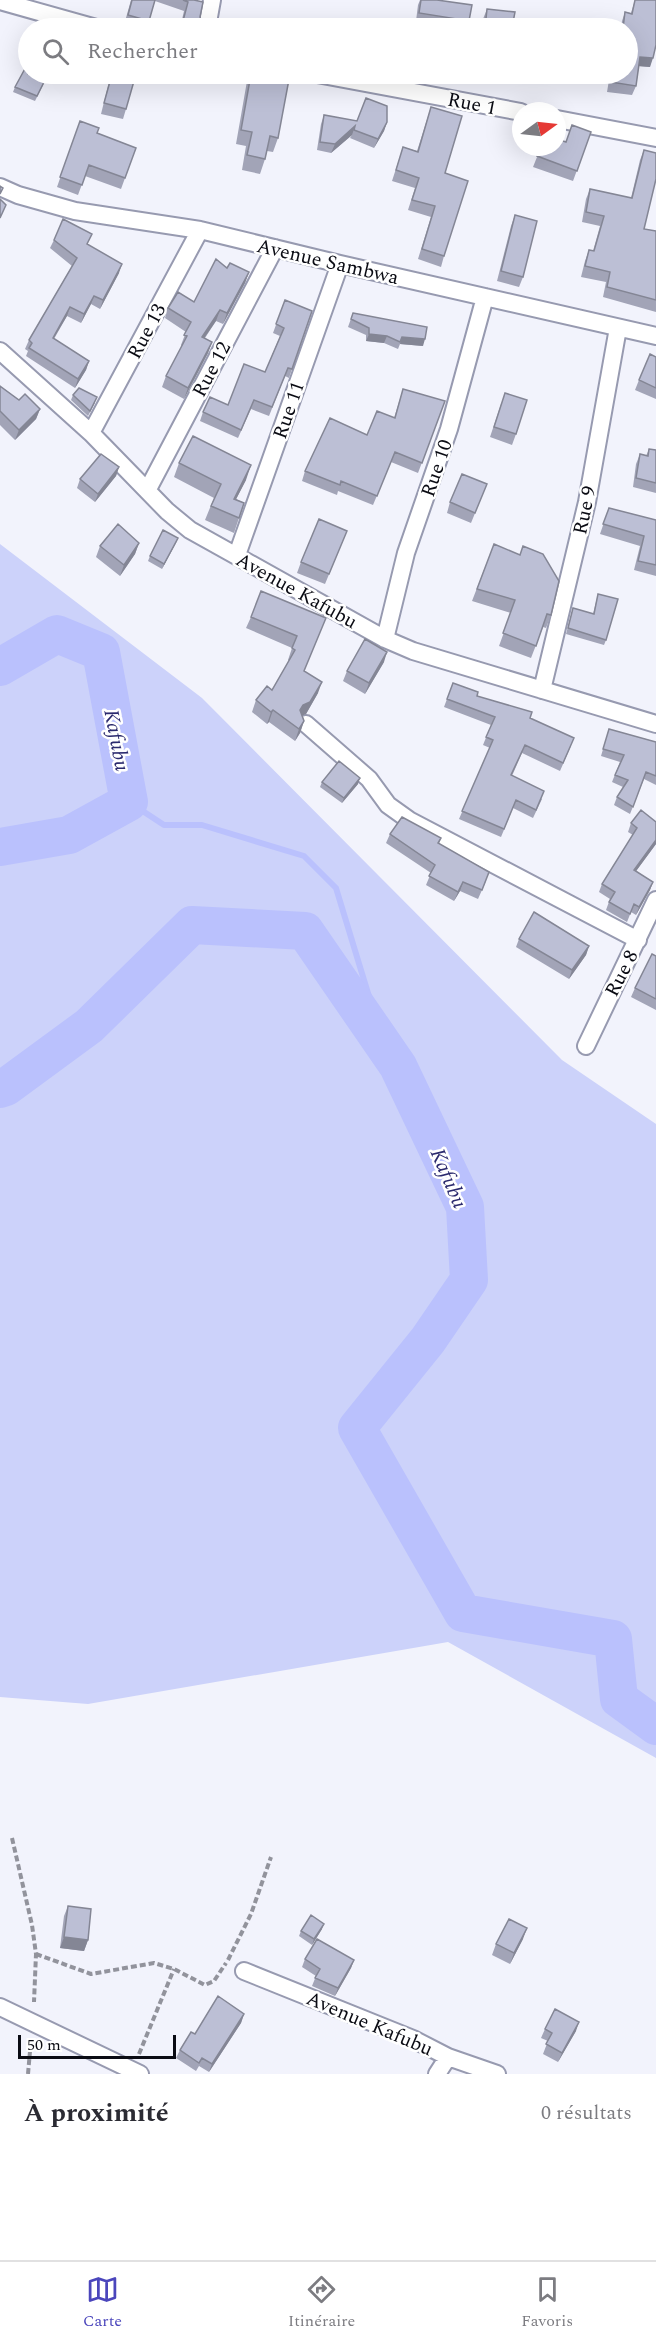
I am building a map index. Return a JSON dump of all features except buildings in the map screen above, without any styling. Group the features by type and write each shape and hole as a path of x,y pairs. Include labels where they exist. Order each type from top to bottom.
{"street":[{"path":"209,18 212,0"},
{"path":"0,1 60,18"},
{"name":"Rue 1","path":"371,84 512,110"},
{"path":"566,121 656,138"},
{"name":"Avenue Sambwa","path":"0,187 18,195 75,211 200,230 656,336"},
{"name":"Rue 13","path":"91,433 200,230"},
{"name":"Rue 12","path":"148,489 275,248"},
{"name":"Rue 11","path":"237,555 340,264"},
{"name":"Rue 10","path":"385,639 406,553 449,429 485,297"},
{"name":"Rue 9","path":"542,690 587,502 618,328"},
{"name":"Avenue Kafubu","path":"0,351 91,433 190,530 385,639 412,651 656,723"},
{"path":"306,724 369,779 388,805 409,820 638,940"},
{"name":"Rue 8","path":"586,1046 656,900"},
{"name":"Avenue Kafubu","path":"244,1971 413,2038 448,2057 497,2074"},
{"path":"0,2007 136,2072"},
{"path":"436,2074 448,2057"}],"path":[{"path":"12,1838 32,1925 36,1954 28,2074"},
{"path":"36,1954 91,1974 154,1963 174,1969 205,1985 214,1981 227,1961 251,1914 271,1857"},
{"path":"227,1961 244,1971"},
{"path":"136,2072 174,1969"}],"shaded area":[{"path":"0,544 202,698 562,1060 656,1124 656,1758 448,1642 88,1704 0,1697"}],"waterway":[{"name":"Kafubu","path":"0,667 57,634 101,652 129,802 69,835 0,847"},
{"path":"129,802 164,825 202,825 304,856 336,888 385,1049"},
{"name":"Kafubu","path":"0,1089 6,1087 89,1026 192,925 305,931 398,1066 465,1207 469,1280 428,1340 357,1428 463,1613 613,1639 619,1699 656,1726"}]}
